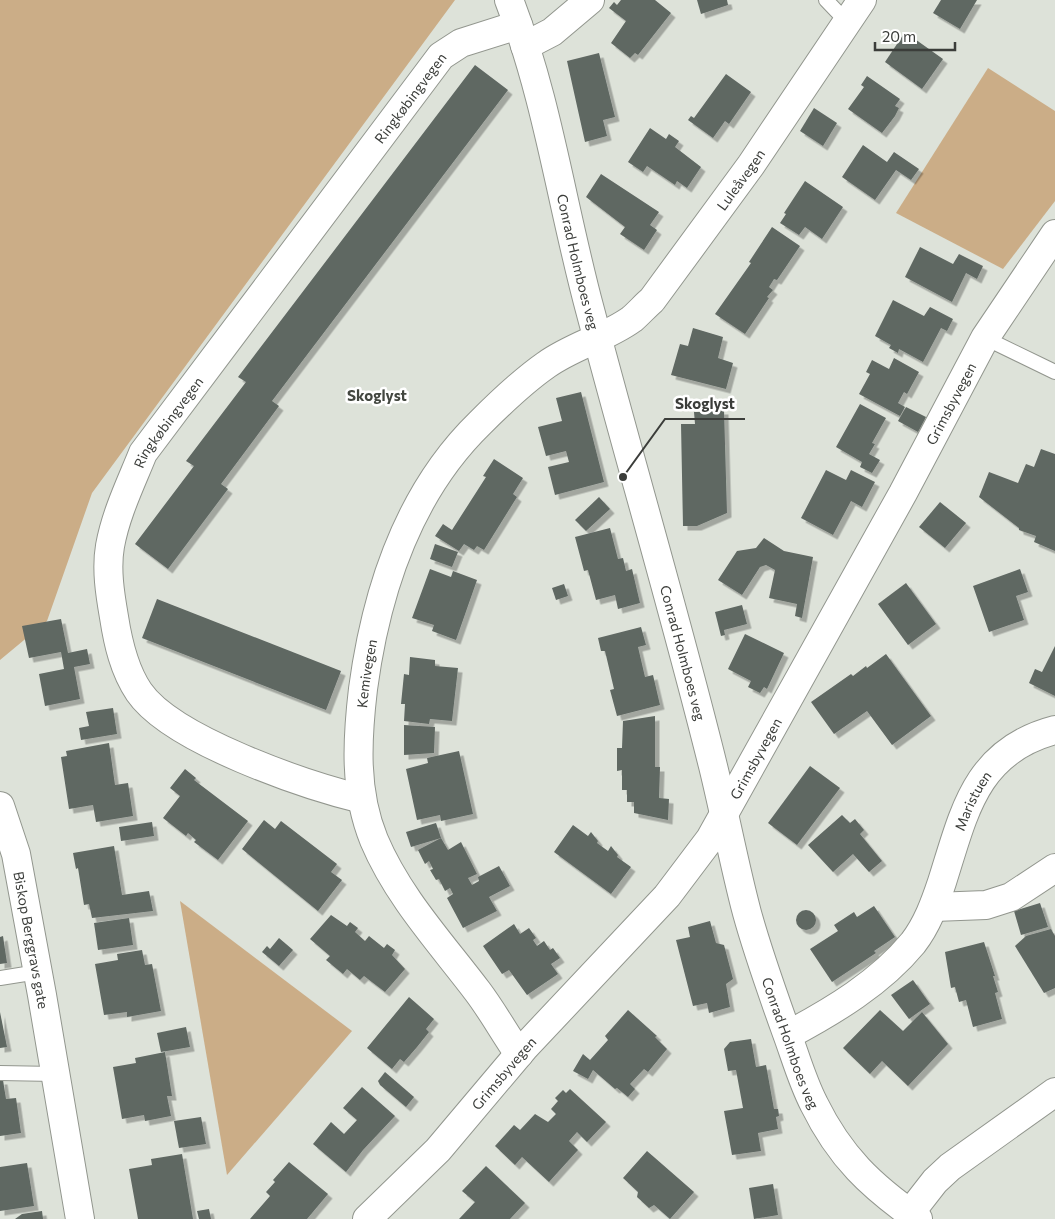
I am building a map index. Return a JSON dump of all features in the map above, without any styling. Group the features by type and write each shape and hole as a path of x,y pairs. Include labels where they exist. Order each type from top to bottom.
{"street":[{"path":"517,23 552,32 590,0"},
{"name":"Luleåvegen","path":"597,337 632,318 652,300 751,164 862,0"},
{"name":"Conrad Holmboes veg","path":"517,23 597,337 641,490 724,812 748,915 813,1104 845,1157 860,1172 914,1216"},
{"name":"Ringkøbingvegen","path":"362,799 327,790 252,762 182,730 153,708 131,679 119,643 111,602 109,576 110,546 121,508 143,452 441,56 461,43 517,23"},
{"name":"Grimsbyvegen","path":"367,1219 438,1150 519,1054 666,896 710,839 903,493 985,338 1055,234"},
{"name":"Kemivegen","path":"519,1054 478,992 422,921 397,885 375,842 362,799 358,775 359,724 367,660 375,619 387,576 402,537 418,505 449,459 479,424 546,365 597,337"},
{"name":"Maristuen","path":"788,1034 846,1001 885,972 913,942 934,907 977,784 996,761 1010,750 1027,740 1055,730"},
{"name":"Biskop Berggravs gate","path":"0,806 16,854 80,1219"},
{"path":"934,907 986,905 1011,897 1055,868"},
{"path":"914,1216 935,1181 950,1167 1055,1092"}],"lane":[{"path":"826,0 847,22"},
{"path":"985,338 1055,372"},
{"path":"0,978 38,972"},
{"path":"0,1072 55,1074"}],"shaded area":[{"path":"0,0 455,0 92,493 47,621 0,660"},
{"path":"988,68 1055,111 1055,201 1003,269 896,213"},
{"path":"180,901 352,1031 227,1175"}],"building":[{"path":"621,0 655,0 671,13 638,55 635,53 630,58 611,43 626,21 609,8 614,2 617,5"},
{"path":"697,0 727,0 728,5 701,14"},
{"path":"941,0 977,0 960,29 933,13"},
{"path":"905,32 943,59 922,89 885,62"},
{"path":"599,53 615,117 603,120 607,136 585,142 567,61"},
{"path":"475,65 508,90 272,401 279,406 221,484 228,489 168,569 135,544 194,466 186,461 246,382 238,377"},
{"path":"726,74 751,92 729,124 725,121 713,138 688,120 691,116 694,118"},
{"path":"867,76 900,99 895,106 899,108 895,116 882,133 848,109 864,87 861,85"},
{"path":"814,108 837,123 823,146 800,131"},
{"path":"650,128 666,139 669,134 679,141 675,147 701,167 687,188 677,181 675,185 647,166 643,172 628,162"},
{"path":"863,145 887,162 894,152 919,169 911,180 896,170 875,200 842,177"},
{"path":"601,174 659,212 650,225 657,230 644,250 620,234 625,227 586,197"},
{"path":"805,181 843,207 822,239 805,227 799,235 780,223 786,214 784,213"},
{"path":"772,227 800,246 777,280 774,279 769,287 773,290 767,297 769,298 745,334 715,314 751,263 749,262"},
{"path":"920,247 953,264 959,254 983,266 977,279 966,273 952,302 905,277"},
{"path":"893,300 924,316 930,307 953,319 947,331 941,328 923,362 899,349 898,353 889,348 891,345 875,336"},
{"path":"693,328 723,337 718,358 733,363 726,389 671,375 680,344 688,346"},
{"path":"894,358 919,372 907,394 904,392 898,403 905,407 900,416 859,394 870,374 866,372 872,360 889,369"},
{"path":"581,392 604,482 555,495 548,467 569,462 566,451 546,456 538,427 562,421 556,398"},
{"path":"860,404 886,418 872,443 875,444 869,454 880,460 872,473 860,467 862,462 836,447"},
{"path":"906,407 926,417 918,432 898,421"},
{"path":"711,410 724,410 727,513 697,526 683,526 681,424 695,424 694,412 711,412"},
{"path":"1041,449 1055,454 1055,551 1034,542 1036,536 1019,530 1019,528 979,497 989,472 1018,483 1026,464 1034,467"},
{"path":"494,459 523,478 513,494 517,497 484,550 477,546 474,550 464,544 459,551 435,536 443,524 452,530 486,477 483,476"},
{"path":"826,470 846,480 851,470 875,482 862,507 851,501 833,535 801,518"},
{"path":"599,497 610,509 586,531 575,520"},
{"path":"940,502 966,523 945,548 919,527"},
{"path":"610,528 618,559 623,558 626,571 632,569 640,603 618,609 615,595 596,600 588,570 584,571 575,537"},
{"path":"764,538 784,551 813,557 802,618 795,616 797,604 769,598 775,570 766,565 760,567 742,595 718,580 737,551 756,548"},
{"path":"435,544 458,552 452,567 430,559"},
{"path":"430,569 451,577 453,571 477,580 456,640 432,631 434,625 412,618"},
{"path":"1020,569 1028,592 1016,596 1024,620 989,632 973,586"},
{"path":"906,583 936,624 908,645 878,604"},
{"path":"564,584 568,596 556,600 552,588"},
{"path":"157,599 341,671 326,710 142,638"},
{"path":"742,605 747,624 724,630 725,635 721,636 715,612"},
{"path":"61,619 68,653 87,649 90,664 74,667 80,699 45,706 39,674 64,669 61,652 29,658 22,626"},
{"path":"641,627 646,645 638,647 645,677 653,675 660,705 617,716 610,690 614,689 605,651 601,651 598,638"},
{"path":"745,634 784,653 767,689 764,687 760,693 748,687 751,681 728,669"},
{"path":"1055,646 1055,696 1029,683 1035,669 1042,672"},
{"path":"886,654 931,716 892,745 867,711 834,734 811,702 851,674 853,676 866,666 867,668"},
{"path":"410,657 435,660 435,666 458,668 452,721 430,719 429,724 404,721 405,704 401,704 404,674 409,675"},
{"path":"113,708 117,734 81,740 79,728 89,726 86,712"},
{"path":"655,716 655,767 660,767 659,798 669,799 668,820 634,813 634,802 627,802 627,790 622,790 622,770 617,771 617,748 622,748 623,721"},
{"path":"404,725 435,727 434,753 404,755"},
{"path":"109,743 115,785 128,783 133,816 96,822 93,805 69,809 61,757 67,756 66,751"},
{"path":"459,751 473,814 441,821 440,815 417,820 406,769 428,763 427,758"},
{"path":"810,766 840,788 797,845 768,823"},
{"path":"185,769 196,778 194,780 248,821 218,860 194,842 196,840 188,833 186,836 163,818 180,796 170,788"},
{"path":"842,815 850,823 855,819 864,830 860,834 882,861 869,872 853,854 833,872 808,845"},
{"path":"264,820 275,829 281,821 337,864 331,872 342,880 318,911 242,849"},
{"path":"152,822 154,836 121,841 119,827"},
{"path":"436,823 441,838 411,847 406,832"},
{"path":"573,825 588,836 591,832 598,841 597,843 608,851 611,846 618,855 617,857 631,867 611,894 554,852"},
{"path":"441,838 448,850 461,842 477,874 468,878 472,885 479,881 478,877 499,866 510,886 489,897 497,911 463,928 447,898 453,894 450,888 445,891 439,879 436,880 430,870 433,869 429,861 425,864 418,850"},
{"path":"114,846 122,895 149,891 153,911 92,918 89,904 84,905 78,868 76,869 73,853"},
{"path":"1040,903 1048,927 1021,935 1014,911"},
{"path":"874,906 895,937 874,951 876,953 832,982 810,949 838,931 834,925 854,912 857,917"},
{"path":"802,910 810,910 816,916 816,924 810,930 802,930 796,924 796,916"},
{"path":"331,915 347,926 350,922 358,928 355,932 365,941 369,936 384,948 387,944 395,950 392,955 405,969 385,992 364,976 360,980 347,969 343,974 326,960 330,956 310,939"},
{"path":"129,918 133,945 98,950 94,923"},
{"path":"710,921 716,943 724,945 733,979 726,984 730,1007 709,1013 707,1003 693,1006 676,940 690,937 688,927"},
{"path":"514,924 520,934 529,928 536,938 533,940 537,946 544,941 550,950 553,948 560,958 551,964 558,974 527,995 509,970 502,974 483,946"},
{"path":"1051,929 1055,936 1055,988 1044,993 1015,946 1026,936"},
{"path":"3,936 7,963 0,964 0,937"},
{"path":"279,938 293,950 279,966 262,952 267,946 270,949"},
{"path":"984,942 995,976 993,976 998,992 995,993 1002,1019 973,1027 966,1000 959,1002 955,987 951,988 945,952"},
{"path":"142,950 145,965 152,964 161,1011 127,1017 127,1012 104,1015 95,964 118,960 117,954"},
{"path":"913,980 930,1004 909,1019 891,995"},
{"path":"409,997 434,1019 426,1029 429,1032 417,1047 404,1062 400,1059 392,1069 367,1048"},
{"path":"628,1010 657,1036 655,1037 667,1049 648,1072 644,1069 630,1084 635,1089 628,1097 617,1088 615,1089 593,1070 588,1079 573,1071 583,1054 590,1060 608,1040 605,1036"},
{"path":"880,1010 903,1031 922,1012 948,1044 908,1086 882,1061 870,1074 843,1048"},
{"path":"0,1012 7,1047 0,1048"},
{"path":"186,1027 190,1047 161,1052 157,1033"},
{"path":"751,1039 756,1067 766,1065 774,1109 778,1109 779,1116 776,1117 778,1129 758,1133 761,1151 732,1155 724,1111 743,1108 736,1070 728,1071 724,1049 730,1042"},
{"path":"165,1052 172,1096 167,1096 171,1116 145,1121 144,1115 122,1119 113,1067 136,1063 135,1058"},
{"path":"385,1072 414,1097 406,1107 380,1085 378,1081"},
{"path":"0,1080 3,1080 6,1099 16,1098 21,1133 0,1136"},
{"path":"362,1087 395,1116 363,1150 346,1172 313,1144 331,1122 344,1134 357,1120 343,1108"},
{"path":"570,1089 606,1122 587,1142 577,1132 569,1141 578,1150 549,1182 522,1157 515,1165 495,1146 514,1125 520,1130 535,1114 548,1122 556,1114 551,1109 558,1101 555,1098 563,1090 566,1093"},
{"path":"201,1117 206,1144 179,1148 174,1121"},
{"path":"647,1151 694,1192 670,1219 654,1205 649,1208 637,1197 638,1192 623,1178"},
{"path":"182,1154 193,1219 138,1219 129,1169 152,1165 151,1159"},
{"path":"289,1162 328,1194 307,1219 250,1219 270,1196 266,1192 275,1182 273,1180"},
{"path":"27,1163 34,1206 0,1211 0,1167"},
{"path":"486,1166 525,1203 510,1219 459,1219 475,1202 462,1191"},
{"path":"773,1184 778,1215 754,1219 749,1188"},
{"path":"209,1209 211,1219 199,1219 197,1211"},
{"path":"42,1211 43,1219 15,1219 22,1214"}],"place":[{"name":"Skoglyst","path":"623,477"}],"district":[{"name":"Skoglyst","path":"377,395"}]}
